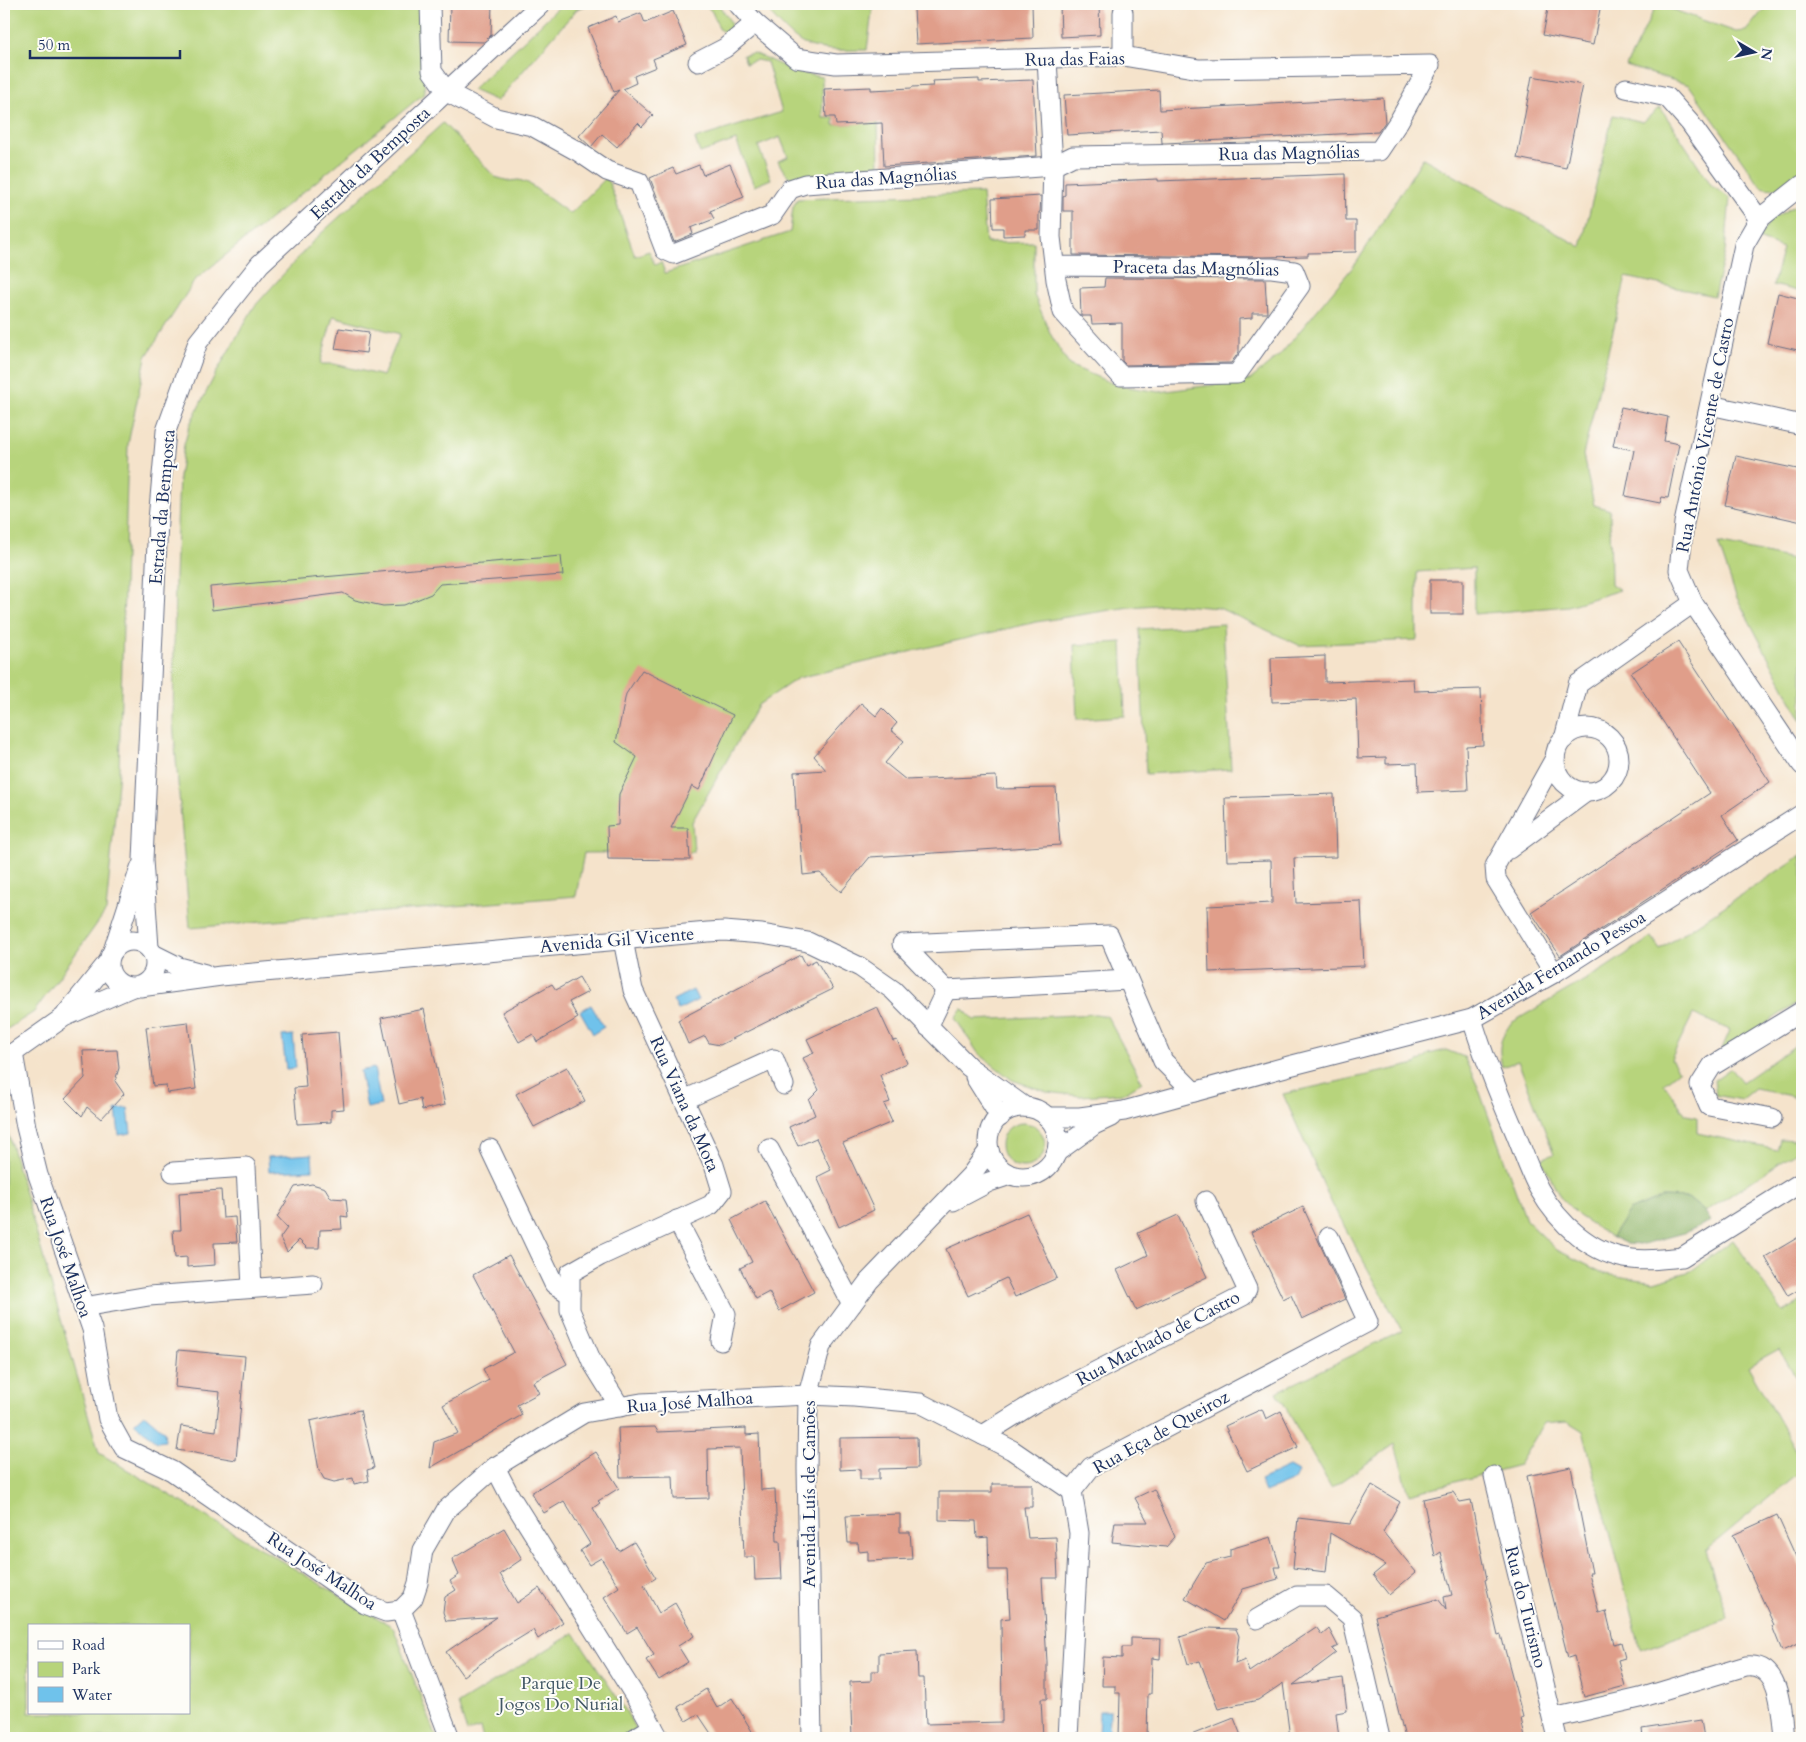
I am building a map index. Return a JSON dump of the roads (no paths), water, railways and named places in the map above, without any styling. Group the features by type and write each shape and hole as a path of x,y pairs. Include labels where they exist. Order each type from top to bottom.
{"street":[{"path":"430,4 432,71 447,92"},
{"name":"Estrada da Bemposta","path":"143,860 158,520 166,431 198,342 260,264 542,4"},
{"name":"Rua das Faias","path":"738,4 754,23 796,58 836,64 1123,56 1199,69 1430,65 1399,121"},
{"path":"1122,12 1123,56"},
{"path":"698,62 725,48 754,23"},
{"path":"1047,59 1053,166 1051,237 1056,266"},
{"path":"1626,88 1667,96 1690,123 1759,219"},
{"name":"Rua das Magnólias","path":"447,92 496,118 532,126 579,152 607,171 638,182 665,250 668,253 674,254 772,215 790,189 805,184 1053,166 1073,156 1379,151 1399,121"},
{"name":"Rua António Vicente de Castro","path":"1802,185 1759,219 1744,245 1684,523 1679,570 1693,603 1802,765"},
{"name":"Praceta das Magnólias","path":"1056,266 1272,268 1294,271 1300,286 1237,374 1121,376 1063,312 1056,280 1056,266"},
{"path":"1710,405 1802,425"},
{"path":"1564,739 1572,701 1578,684 1693,603"},
{"path":"1572,701 1592,728"},
{"path":"1582,728 1592,728 1611,738 1617,747 1619,758 1614,778 1597,791 1586,792 1576,790 1560,778 1555,758 1557,748 1572,732 1582,728"},
{"path":"1554,972 1496,879 1495,866 1555,758"},
{"path":"1502,854 1586,792"},
{"name":"Avenida Fernando Pessoa","path":"1124,1111 1472,1019 1554,972 1802,814"},
{"path":"8,1054 64,1017 147,983 155,970 155,962 151,951 143,860"},
{"path":"143,860 110,957 112,976 116,982 135,987 221,976"},
{"name":"Avenida Gil Vicente","path":"221,976 724,931 762,934 808,942 860,968 893,990 969,1067"},
{"path":"1128,980 946,990 902,944 1109,935 1163,1061 1194,1092"},
{"name":"Rua Viana da Mota","path":"620,1407 592,1362 570,1310 570,1273 600,1256 711,1205 722,1191 714,1165 633,990 623,940"},
{"path":"64,1017 117,946 130,941 137,941 179,968 221,976"},
{"path":"928,1027 946,990"},
{"path":"1772,1118 1709,1106 1700,1085 1712,1066 1802,1011"},
{"path":"1472,1019 1485,1060 1538,1188 1576,1236 1604,1251 1631,1259 1660,1260 1682,1257 1802,1182"},
{"name":"Rua José Malhoa","path":"8,1054 38,1175 82,1307 92,1329 108,1419 124,1448 172,1471 365,1604 386,1612 401,1610 413,1598 418,1583 423,1550 446,1510 495,1467 584,1413 641,1403 808,1395 920,1403 1012,1450 1072,1491"},
{"path":"684,1100 774,1060 784,1085"},
{"path":"969,1067 1025,1107 1041,1112 1053,1124 1057,1133 1058,1143 1057,1152 1052,1163 1043,1171 1033,1176 1021,1177 1001,1169 993,1160 989,1150 989,1138 992,1126 1000,1117 1007,1111 1025,1107"},
{"path":"969,1067 1000,1117"},
{"path":"1047,1117 1080,1117 1124,1111"},
{"path":"1057,1152 1094,1125 1124,1111"},
{"path":"769,1148 852,1304"},
{"path":"490,1149 554,1284 570,1294"},
{"path":"941,1207 971,1175 989,1150"},
{"path":"173,1172 246,1167 252,1288"},
{"path":"941,1207 988,1182 1010,1174"},
{"name":"Rua Machado de Castro","path":"983,1435 1034,1403 1243,1296 1247,1292 1247,1288 1206,1201"},
{"name":"Avenida Luís de Camões","path":"812,1738 806,1468 808,1395 821,1346 869,1281 924,1222 941,1207"},
{"path":"677,1220 726,1314 721,1342"},
{"name":"Rua Eça de Queiroz","path":"1072,1491 1091,1466 1368,1322 1329,1237"},
{"path":"82,1307 149,1296 313,1284"},
{"path":"495,1467 510,1496 656,1733 635,1738"},
{"name":"Rua do Turismo","path":"1494,1476 1557,1738"},
{"path":"1068,1738 1078,1533 1072,1491"},
{"path":"1257,1618 1297,1596 1326,1596 1352,1618 1380,1738"},
{"path":"401,1610 450,1738"},
{"path":"1553,1718 1640,1698 1754,1665 1763,1668 1778,1690 1784,1738"}],"water":[{"path":"693,990 698,1000 678,1010 673,1000"},
{"path":"591,1005 604,1027 593,1034 580,1011"},
{"path":"293,1035 296,1068 286,1069 282,1036"},
{"path":"374,1068 381,1105 367,1108 360,1071"},
{"path":"128,1108 131,1133 119,1135 116,1109"},
{"path":"312,1154 313,1170 269,1172 268,1157"},
{"path":"144,1414 164,1431 165,1441 157,1442 134,1423"},
{"path":"1289,1467 1298,1472 1294,1480 1265,1492 1260,1480"},
{"path":"1099,1711 1110,1711 1109,1738 1098,1738"}],"park label":[{"name":"Parque De Jogos Do Nurial","path":"561,1694"}]}
